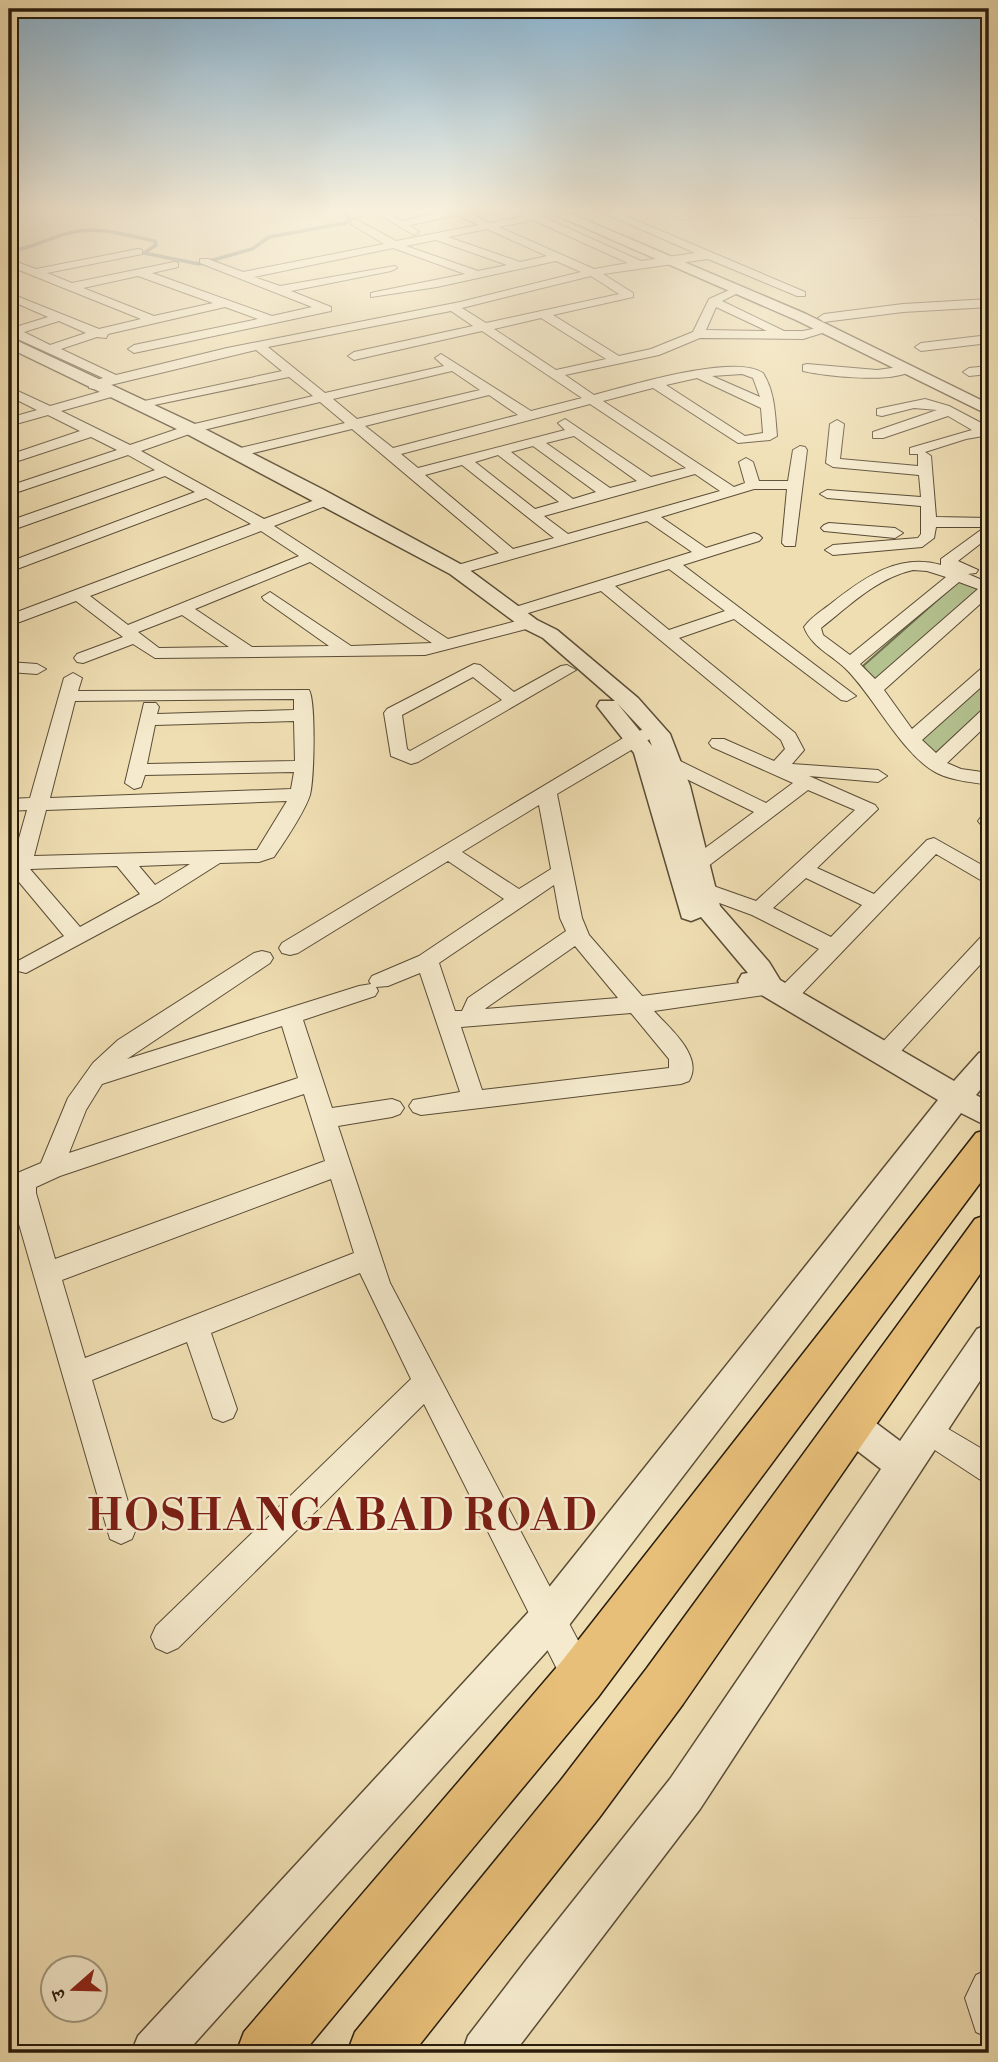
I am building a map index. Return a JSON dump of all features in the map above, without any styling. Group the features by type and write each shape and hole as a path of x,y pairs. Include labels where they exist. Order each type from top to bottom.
{"main road":[{"path":"265,2053 580,1679 989,1143"},
{"path":"376,2053 580,1799 665,1686 989,1230"}],"street":[{"path":"34,306 169,365"},
{"path":"118,306 153,320"},
{"path":"49,349 98,333 213,306"},
{"path":"236,306 272,320"},
{"path":"321,306 369,324 453,307 732,492"},
{"path":"404,306 421,313"},
{"path":"354,356 578,306"},
{"path":"698,334 711,306"},
{"path":"724,306 785,335 808,356 877,374 906,370"},
{"path":"779,306 816,320 906,370 989,411"},
{"path":"788,306 989,395"},
{"path":"816,320 934,306"},
{"path":"134,349 272,320 336,312"},
{"path":"542,314 617,360"},
{"path":"60,317 13,332 49,349 141,406 323,497 457,570 524,620 550,634 630,703 646,734 671,764 768,811"},
{"path":"808,356 816,320"},
{"path":"9,491 191,429 321,397 354,356 369,324"},
{"path":"553,374 654,352 698,334 785,335"},
{"path":"921,347 989,339"},
{"path":"419,341 529,416"},
{"path":"9,342 106,385"},
{"path":"259,346 512,555"},
{"path":"9,422 143,372 259,346 454,367"},
{"path":"969,372 989,370"},
{"path":"143,372 176,398"},
{"path":"390,453 548,411 655,384 698,374 754,372 760,377 766,390 769,436 743,440 655,384"},
{"path":"141,406 291,373"},
{"path":"698,374 766,404"},
{"path":"237,453 490,391"},
{"path":"11,394 127,449 259,522 448,646"},
{"path":"883,412 922,401 935,403 986,431"},
{"path":"548,411 648,482"},
{"path":"877,435 948,411"},
{"path":"837,424 833,463 921,459 986,431"},
{"path":"415,473 576,430"},
{"path":"10,458 92,432"},
{"path":"534,441 607,493"},
{"path":"500,450 569,503"},
{"path":"790,543 800,450"},
{"path":"833,550 922,542 930,528 921,459"},
{"path":"464,460 566,540"},
{"path":"746,462 752,485"},
{"path":"533,514 697,469"},
{"path":"13,525 166,471"},
{"path":"457,570 752,485 795,485"},
{"path":"9,567 206,492"},
{"path":"827,494 928,502"},
{"path":"9,621 80,596 323,497"},
{"path":"89,498 125,523"},
{"path":"650,516 704,554"},
{"path":"9,612 259,522"},
{"path":"829,528 930,528 989,522"},
{"path":"989,530 947,562 989,576"},
{"path":"80,596 155,653 425,650 448,646 524,620 604,585 754,538"},
{"path":"83,658 183,608 312,556"},
{"path":"672,564 847,696"},
{"path":"874,689 989,588 926,566 908,565 889,570 812,627 816,637 850,664 874,689 911,740 941,768 957,774 989,779"},
{"path":"850,664 956,576"},
{"path":"604,585 789,737 795,750 778,768"},
{"path":"270,597 347,651"},
{"path":"183,608 248,652"},
{"path":"666,637 736,614"},
{"path":"524,620 537,641 566,670 610,708 646,734"},
{"path":"9,668 37,669"},
{"path":"513,700 474,669 393,713 398,752 411,758 566,670"},
{"path":"911,740 989,671"},
{"path":"70,687 152,695 299,692 305,696 304,766 300,795 267,853 254,857 15,863 38,804 70,687"},
{"path":"131,800 152,695"},
{"path":"937,762 989,713"},
{"path":"147,720 304,715"},
{"path":"290,948 646,734"},
{"path":"646,734 645,752 691,913 743,978 778,992 989,1116"},
{"path":"718,743 868,809 759,910"},
{"path":"671,764 708,908 778,992"},
{"path":"137,770 304,766"},
{"path":"778,768 878,776"},
{"path":"696,865 807,781"},
{"path":"421,1106 681,1075 680,1057 578,933 571,918 547,794"},
{"path":"9,804 300,795"},
{"path":"447,1020 778,992 834,947 934,844 989,878"},
{"path":"449,853 518,898"},
{"path":"26,965 153,896 214,858"},
{"path":"122,860 153,896"},
{"path":"15,863 78,938"},
{"path":"803,869 876,904"},
{"path":"93,1078 373,986 427,961 562,871"},
{"path":"702,889 759,910 834,947"},
{"path":"471,1018 477,1004 578,933"},
{"path":"885,1054 989,942"},
{"path":"51,1169 71,1115 93,1078 126,1046 262,958"},
{"path":"427,961 474,1100"},
{"path":"290,1015 377,1284 580,1679"},
{"path":"155,2053 549,1619 989,1060"},
{"path":"121,1528 22,1185 33,1176 51,1169 312,1082"},
{"path":"323,1119 392,1108"},
{"path":"46,1274 339,1166"},
{"path":"75,1374 368,1259"},
{"path":"195,1327 223,1409"},
{"path":"485,2053 685,1794 989,1339"},
{"path":"167,1637 427,1382"},
{"path":"851,1424 904,1465"},
{"path":"928,1430 989,1469"},
{"path":"989,1988 984,1998 989,2019"}],"green space":[{"path":"960,580 980,588 875,682 863,666"},
{"path":"989,678 989,704 934,755 918,742"}],"district":[{"name":"HOSHANGABAD ROAD","path":"343,1515"}]}
